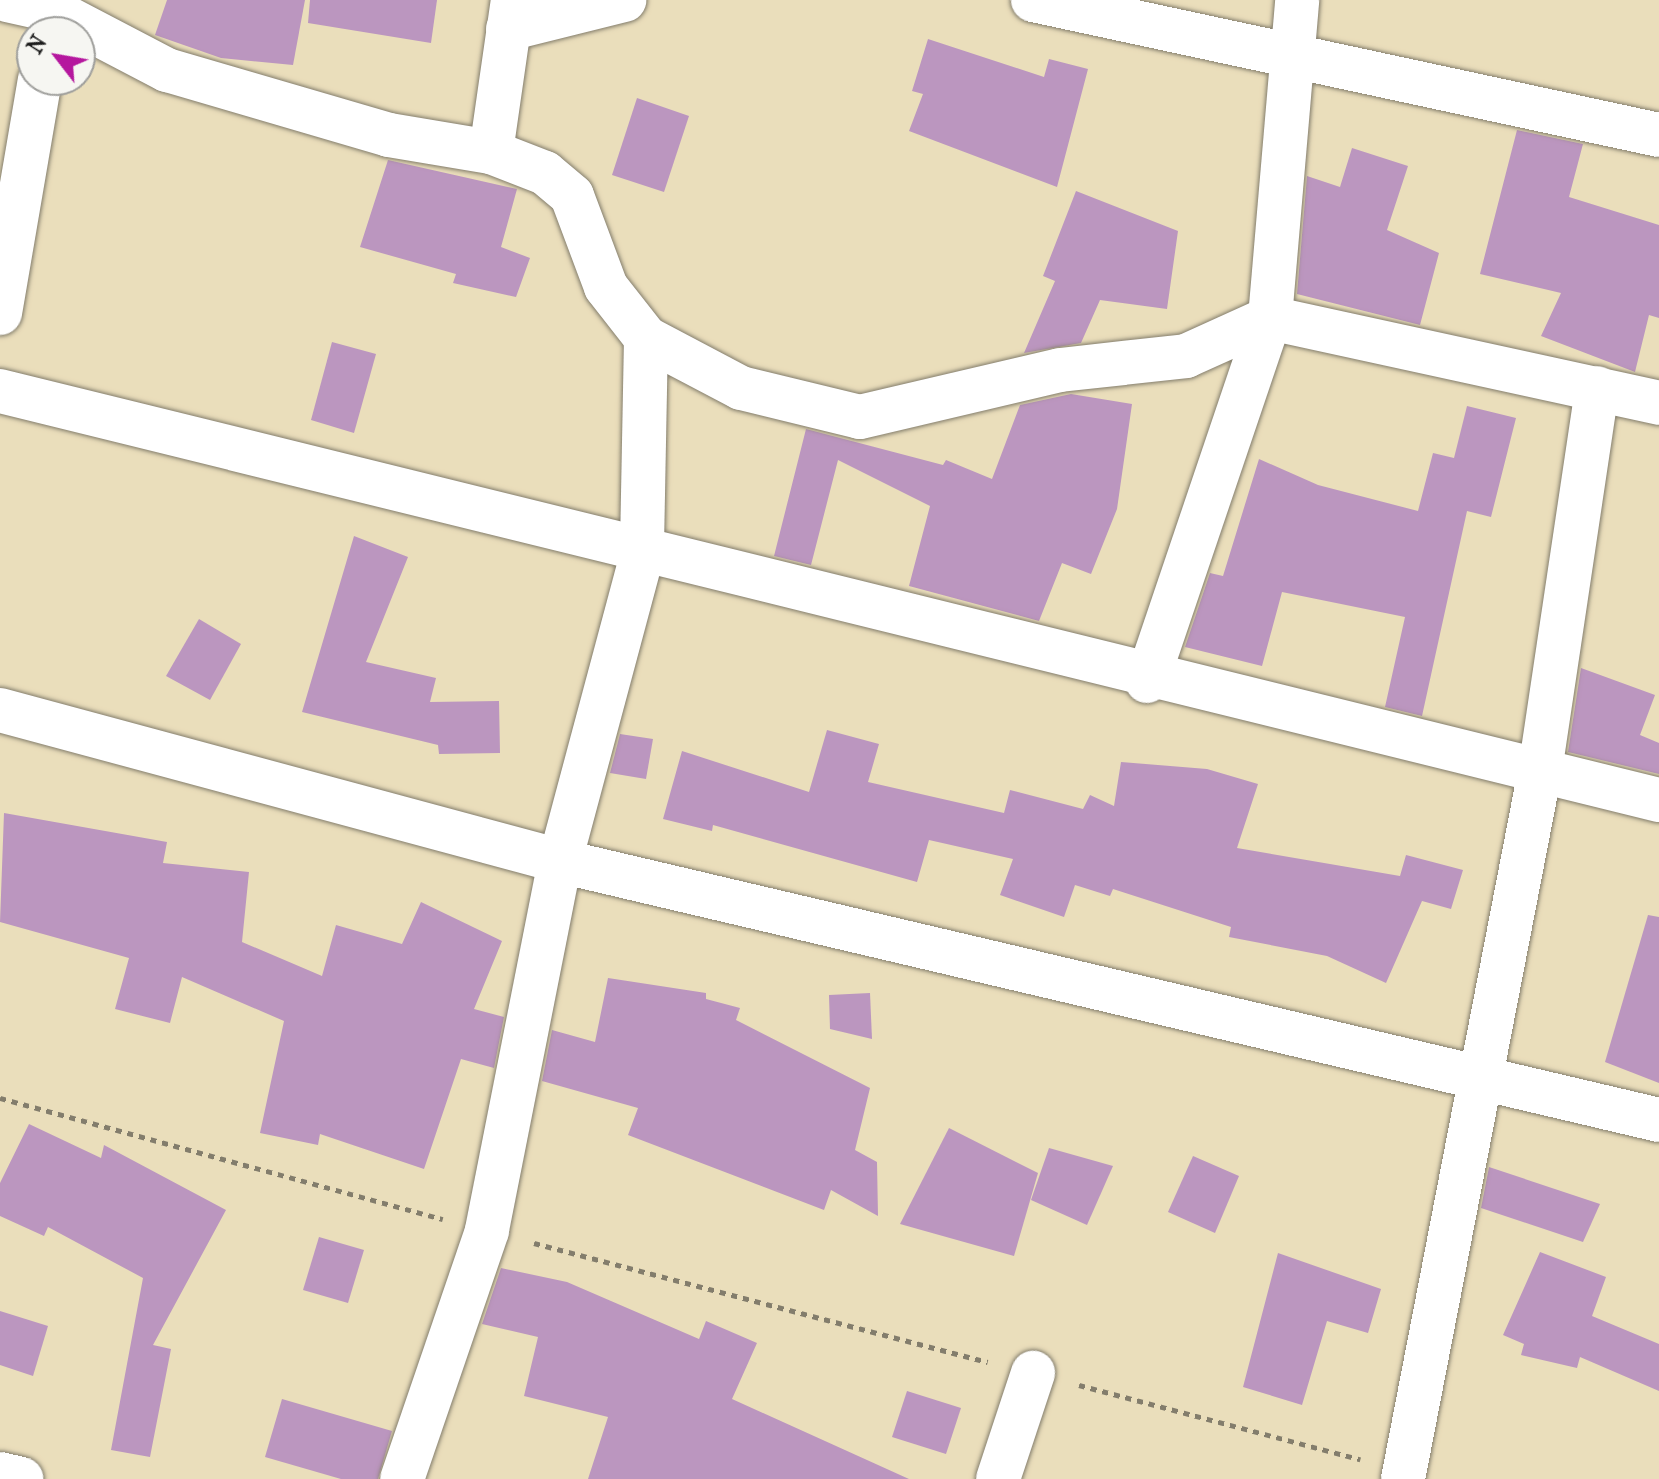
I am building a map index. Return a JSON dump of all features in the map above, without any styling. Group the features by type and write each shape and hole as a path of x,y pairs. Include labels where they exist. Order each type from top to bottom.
{"street":[{"path":"7,0 51,14 167,70 389,135 491,152 545,173 572,196 606,287 646,338 766,397 860,417 1060,370 1186,356 1270,318 1659,403"},
{"path":"491,152 510,14 624,0"},
{"path":"1033,0 1659,135"},
{"path":"1146,678 1270,318 1288,55 1297,0"},
{"path":"0,313 37,96"},
{"path":"402,1479 487,1231 560,861 642,555 646,338"},
{"path":"1404,1475 1540,771 1597,388"},
{"path":"0,391 642,555 1659,800"},
{"path":"0,710 560,861 1659,1120"},
{"path":"998,1479 1033,1373"},
{"path":"0,1474 21,1479"}],"path":[{"path":"0,1098 1404,1475"}],"building":[{"path":"167,0 305,0 293,65 221,58 155,35"},
{"path":"310,0 437,0 431,43 308,23"},
{"path":"928,39 1044,77 1049,59 1088,69 1057,187 909,131 923,94 912,91"},
{"path":"637,98 689,116 664,192 612,175"},
{"path":"1517,130 1583,144 1569,197 1659,225 1659,318 1649,315 1635,372 1541,336 1561,293 1480,274"},
{"path":"1352,148 1408,166 1387,230 1439,253 1420,325 1297,294 1307,176 1340,187"},
{"path":"388,160 517,189 501,247 530,258 516,297 453,283 456,274 360,247"},
{"path":"1076,191 1178,231 1167,309 1100,300 1081,343 1024,353 1055,281 1043,276"},
{"path":"332,342 376,354 354,433 311,420"},
{"path":"1071,394 1132,404 1117,509 1091,574 1062,563 1039,621 909,586 930,506 838,460 811,565 774,556 806,429 943,465 946,460 992,479 1020,405"},
{"path":"1467,406 1516,418 1491,517 1467,511 1422,716 1385,707 1405,617 1282,592 1262,666 1185,647 1210,573 1223,576 1259,459 1318,485 1418,511 1433,453 1454,458"},
{"path":"354,536 408,557 366,662 436,678 430,702 499,701 500,753 439,754 438,745 302,712"},
{"path":"199,619 241,644 210,700 166,676"},
{"path":"1581,668 1655,695 1640,735 1659,743 1659,774 1568,752"},
{"path":"827,730 879,744 868,782 1004,813 1010,790 1083,809 1090,795 1114,806 1121,762 1207,769 1258,784 1237,848 1400,876 1406,855 1463,870 1451,909 1422,901 1386,983 1327,956 1229,937 1231,927 1113,889 1110,896 1075,885 1064,917 1000,895 1013,859 929,840 917,882 713,825 712,831 663,819 682,751 809,792"},
{"path":"620,734 653,739 646,779 610,773"},
{"path":"4,813 167,842 163,863 249,872 242,942 322,976 336,925 402,944 421,902 502,941 474,1009 504,1017 494,1068 461,1059 424,1169 320,1134 318,1145 260,1133 284,1021 182,977 170,1023 115,1009 129,958 0,922"},
{"path":"1648,915 1659,917 1659,1083 1605,1062"},
{"path":"608,978 706,993 706,999 740,1008 736,1020 870,1088 855,1150 877,1162 878,1216 831,1190 824,1210 628,1135 638,1108 542,1081 552,1030 595,1042"},
{"path":"870,993 872,1039 830,1029 829,995"},
{"path":"29,1124 101,1158 104,1145 226,1210 153,1345 171,1349 150,1457 111,1450 143,1278 48,1227 44,1236 0,1216 0,1183"},
{"path":"949,1128 1038,1173 1014,1256 900,1224"},
{"path":"1049,1148 1113,1166 1087,1225 1031,1200"},
{"path":"1193,1156 1239,1176 1215,1233 1168,1212"},
{"path":"1489,1167 1600,1204 1583,1242 1481,1208"},
{"path":"319,1237 364,1250 348,1303 303,1290"},
{"path":"1540,1252 1606,1277 1592,1316 1659,1344 1659,1391 1580,1357 1577,1368 1521,1355 1524,1344 1503,1335"},
{"path":"1278,1253 1381,1289 1368,1333 1327,1321 1302,1405 1243,1387"},
{"path":"501,1268 567,1282 699,1339 706,1321 757,1343 732,1399 909,1479 588,1479 608,1417 524,1396 538,1337 482,1324"},
{"path":"0,1311 48,1326 33,1376 0,1365"},
{"path":"907,1391 961,1408 946,1454 892,1437"},
{"path":"282,1399 392,1431 378,1479 341,1479 265,1457"}]}
